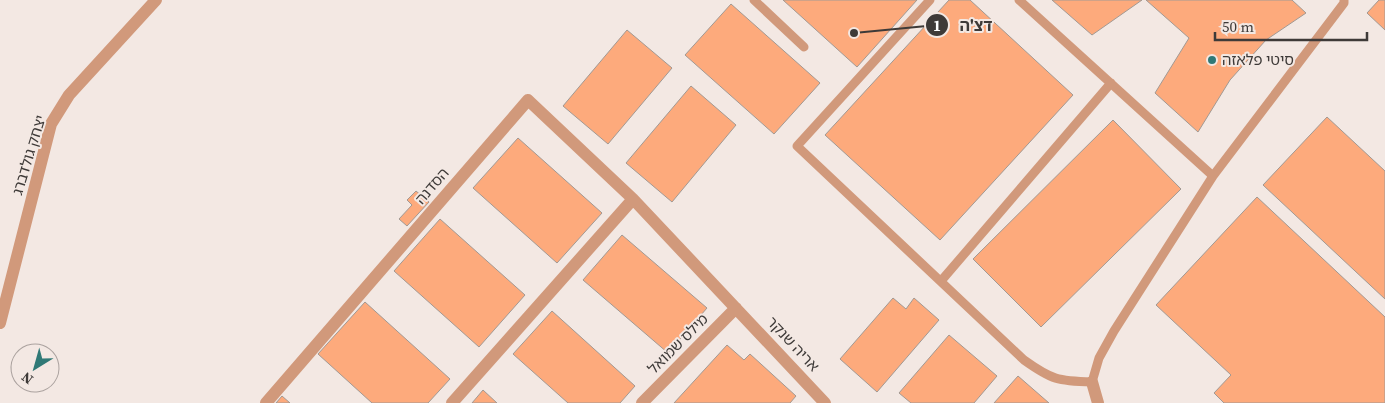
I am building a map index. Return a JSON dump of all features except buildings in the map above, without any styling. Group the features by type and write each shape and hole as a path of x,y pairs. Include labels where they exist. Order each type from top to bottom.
{"street":[{"name":"יצחק גולדברג","path":"0,323 51,124 69,96 156,0"},
{"name":"הסדנה","path":"266,403 528,100 633,199 736,308"},
{"path":"452,403 633,199"},
{"name":"מילס שמואל","path":"642,403 736,308"},
{"name":"אריה שנקר","path":"736,308 824,403"},
{"path":"1092,382 1098,403"}],"lane":[{"path":"754,0 804,46"},
{"path":"930,0 797,146 1024,360 1044,374 1062,381 1092,382 1099,358 1114,331 1213,176 1344,3 1344,0"},
{"path":"1019,0 1213,176"},
{"path":"941,281 1111,83"}],"place":[{"name":"דצ'ה","path":"854,33"},
{"name":"סיטי פלאזה","path":"1212,60"}]}
